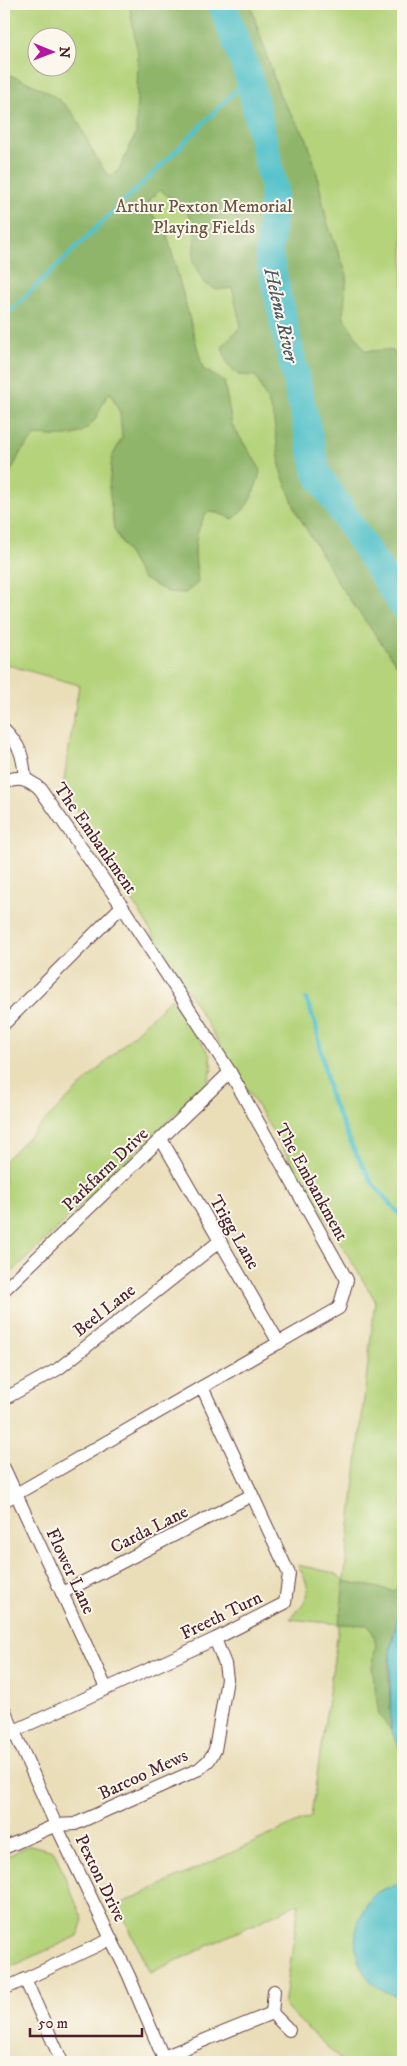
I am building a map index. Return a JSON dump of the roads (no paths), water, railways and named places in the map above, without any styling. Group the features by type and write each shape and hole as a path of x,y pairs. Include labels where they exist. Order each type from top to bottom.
{"street":[{"path":"4,728 17,742 24,760 25,778 15,778 4,782"},
{"name":"The Embankment","path":"4,1501 339,1308 347,1280 230,1072 122,906 40,789 25,778"},
{"path":"4,1024 122,906"},
{"name":"Parkfarm Drive","path":"4,1290 230,1072"},
{"name":"Trigg Lane","path":"161,1139 279,1343"},
{"name":"Beel Lane","path":"4,1399 58,1369 220,1240"},
{"name":"Freeth Turn","path":"14,1731 216,1639 285,1603 289,1574 202,1388"},
{"name":"Flower Lane","path":"4,1468 106,1688"},
{"name":"Carda Lane","path":"62,1593 252,1495"},
{"name":"Barcoo Mews","path":"4,1848 56,1825 75,1824 199,1769 209,1760 215,1750 227,1679 225,1664 216,1639"},
{"name":"Pexton Drive","path":"4,1709 56,1825 111,1939 164,2060"},
{"path":"4,1989 111,1939"},
{"path":"25,1979 62,2062"},
{"path":"272,2013 274,1991"},
{"path":"164,2060 272,2013"},
{"path":"272,2013 289,2030"}],"water":[{"path":"403,1599 403,1755 391,1730 390,1654 399,1608"},
{"path":"396,1884 403,1885 403,1993 397,1995 385,1992 365,1974 357,1956 356,1947 357,1928 360,1918 373,1894"}],"waterway":[{"name":"Helena River","path":"222,4 249,77 274,188 269,256 317,473 403,606"},
{"path":"4,313 9,312 172,155 249,77"},
{"path":"306,999 316,1025 330,1096 353,1148 373,1184 403,1218"}],"park label":[{"name":"Arthur Pexton Memorial Playing Fields","path":"204,216"}]}
